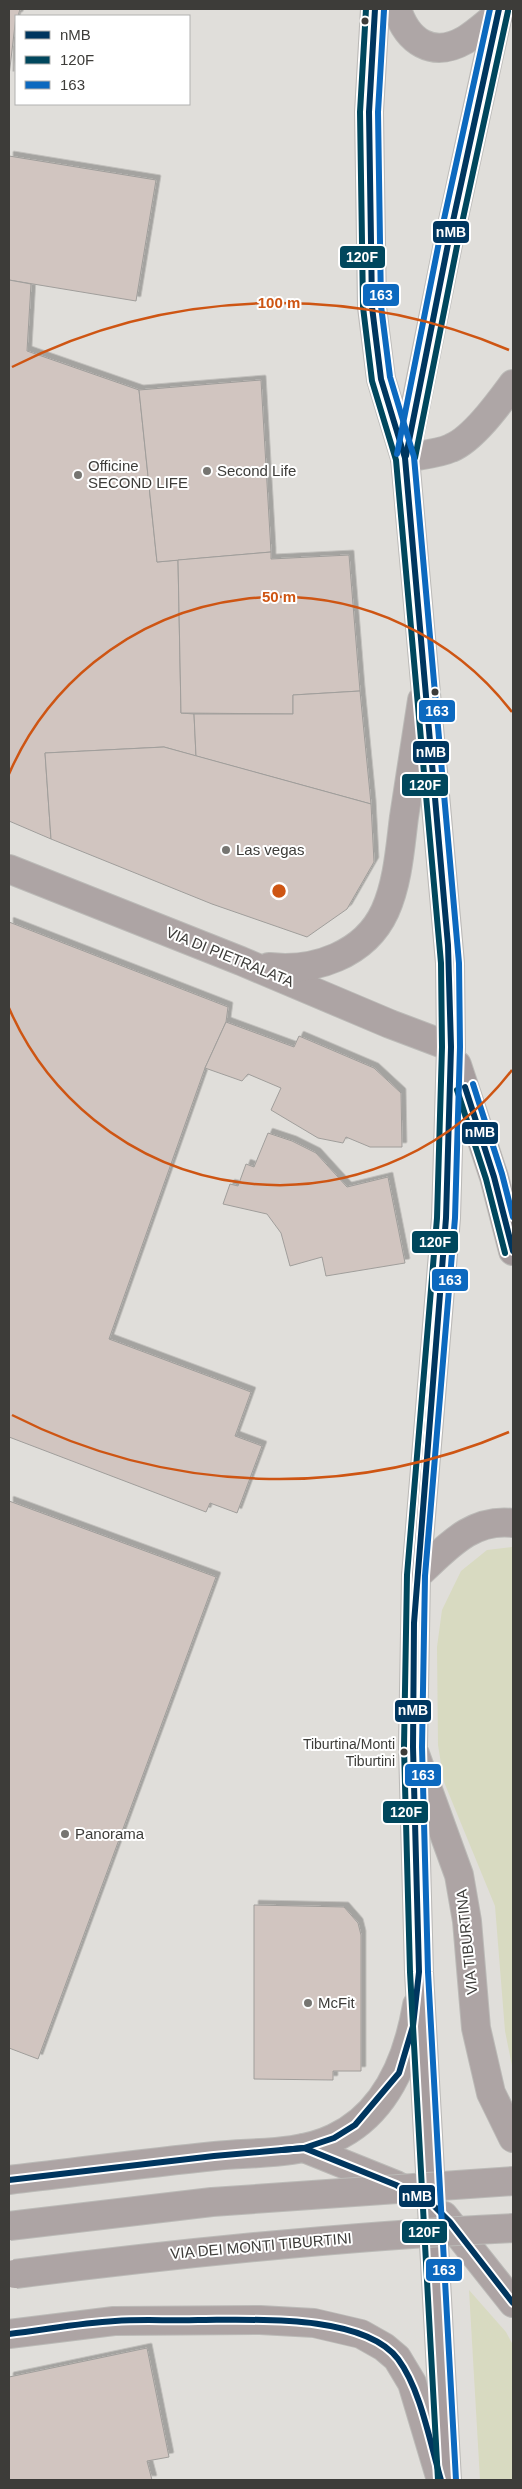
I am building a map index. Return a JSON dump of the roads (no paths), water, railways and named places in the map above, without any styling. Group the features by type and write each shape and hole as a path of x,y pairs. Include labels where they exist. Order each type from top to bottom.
{"main road":[{"name":"VIA TIBURTINA","path":"375,9 369,112 372,307 380,379 406,458 448,945 451,1047 446,1218 416,1576 413,1747 419,1972 447,2480"},
{"name":"VIA TIBURTINA","path":"406,458 448,244 499,11"},
{"path":"241,961 290,969 317,964 345,954 371,932 380,920 394,882 424,684"},
{"name":"VIA DI PIETRALATA","path":"9,869 451,1047"},
{"name":"VIA TIBURTINA","path":"451,1047 494,1177 513,1251"},
{"path":"416,1576 464,1534 481,1525 498,1521 513,1523"},
{"name":"VIA TIBURTINA","path":"413,1747 459,1875 467,1920 476,2028 491,2093 513,2138"},
{"path":"9,2180 214,2156 304,2148 334,2138 355,2126 386,2092 398,2073 413,2026 419,1972"},
{"path":"304,2148 396,2185 433,2205 450,2222 513,2303"},
{"path":"9,2226 195,2204 513,2181"},
{"name":"VIA DEI MONTI TIBURTINI","path":"12,2274 159,2256 409,2233 513,2228"},
{"path":"9,2334 114,2321 260,2320 314,2323 361,2334 384,2347 405,2370 412,2383 441,2480"}],"street":[{"name":"VIA TIBURTINA","path":"397,9 400,19 415,41 433,46 454,44 464,40 499,11"},
{"path":"406,458 452,448 474,431 495,409 513,384"}],"place":[{"name":"Second Life","path":"207,471"},
{"name":"Officine SECOND LIFE","path":"78,475"},
{"name":"Las vegas","path":"226,850"},
{"name":"Tiburtina/Monti Tiburtini","path":"404,1752"},
{"name":"Panorama","path":"65,1834"},
{"name":"McFit","path":"308,2003"}]}
